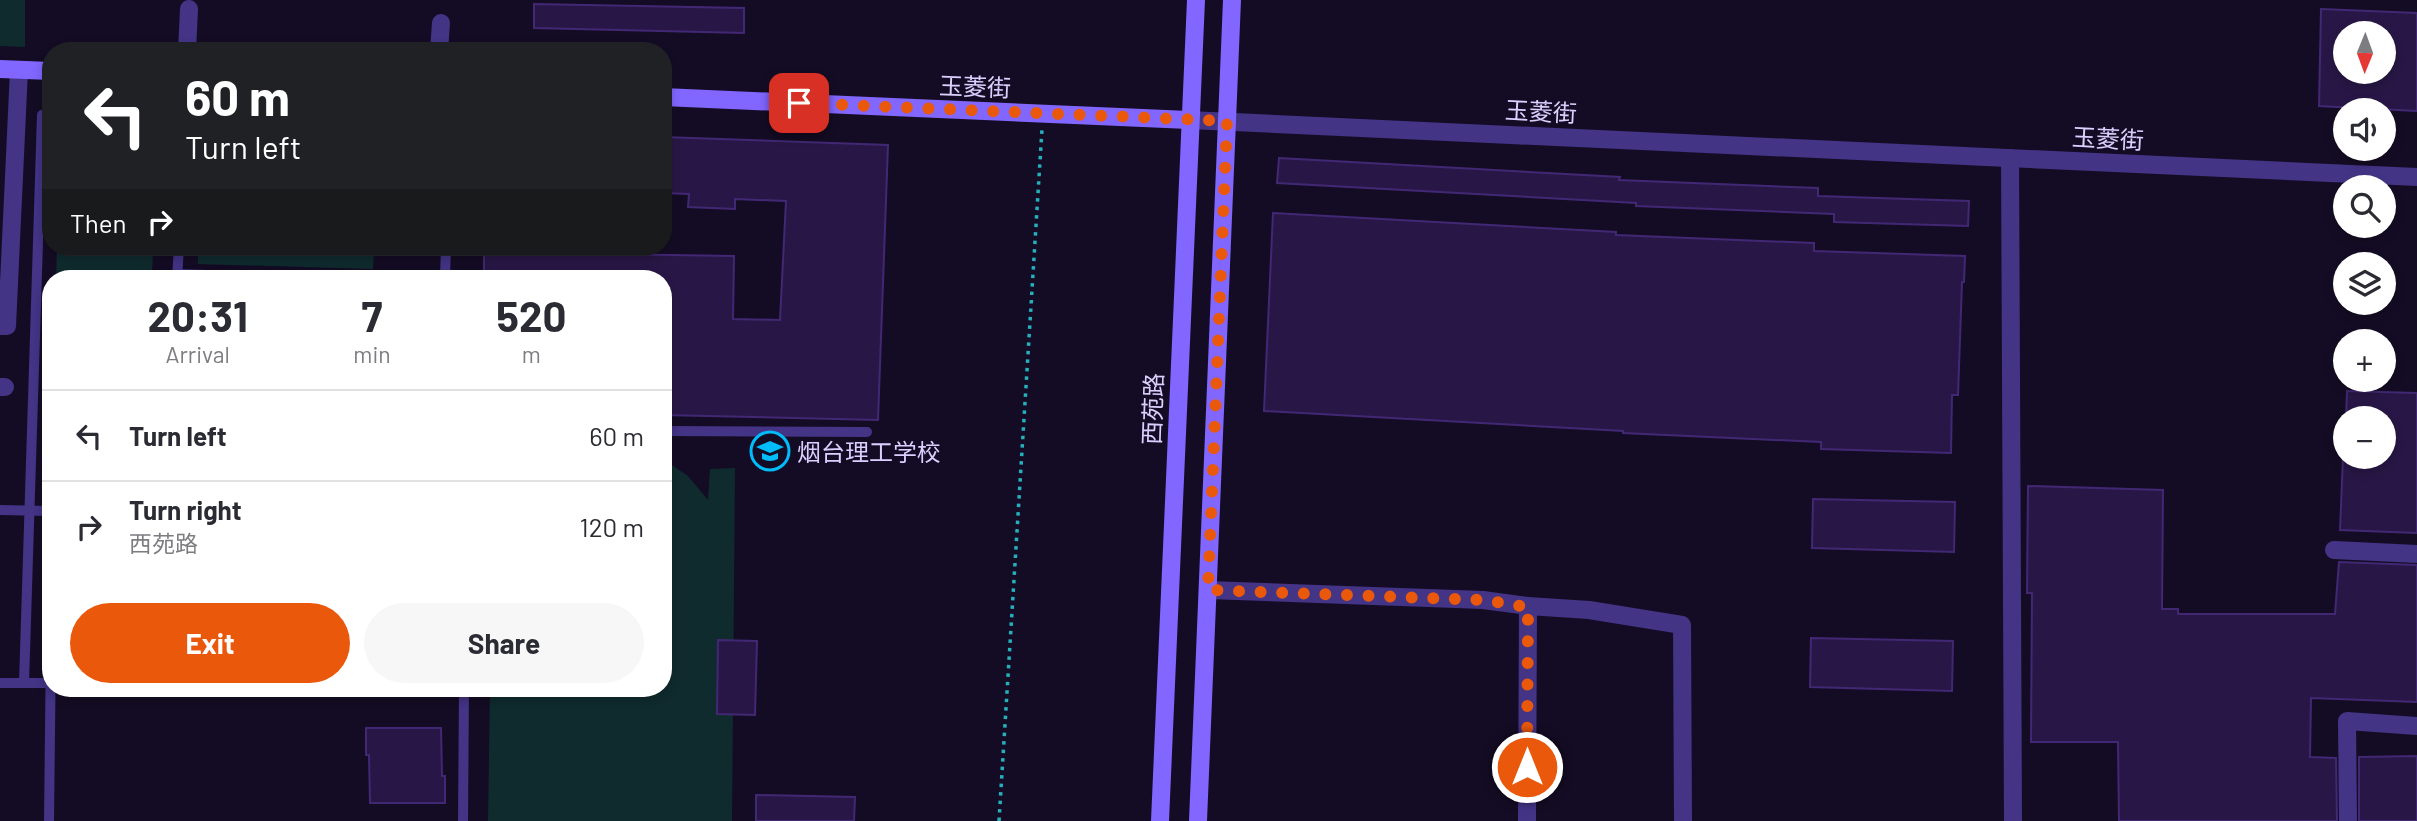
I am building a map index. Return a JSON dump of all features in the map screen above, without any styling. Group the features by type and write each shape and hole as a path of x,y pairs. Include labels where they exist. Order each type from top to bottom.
{"main road":[{"name":"西苑路","path":"1160,821 1196,0"},
{"path":"1198,821 1233,0"},
{"path":"0,69 42,71"},
{"name":"玉菱街","path":"672,97 1189,120"}],"street":[{"path":"187,42 189,9"},
{"path":"440,42 441,23"},
{"path":"0,326 7,326 19,70"},
{"name":"玉菱街","path":"1189,120 2417,177"},
{"path":"2010,158 2013,821"},
{"path":"2334,550 2417,554"},
{"path":"1208,590 1483,600 1528,607 1589,610 1682,625 1683,821"},
{"path":"1527,821 1528,607"},
{"path":"2348,821 2347,721 2417,726"}],"lane":[{"path":"24,683 42,115"},
{"path":"672,431 867,432"},
{"path":"0,510 42,510"},
{"path":"0,683 42,683"},
{"path":"49,821 50,697"},
{"path":"463,821 464,697"}],"path":[{"path":"999,821 1043,113"}],"green space":[{"path":"0,0 25,0 25,47 0,46"},
{"path":"57,256 153,256 152,270 56,270"},
{"path":"198,256 374,256 373,269 198,264"},
{"path":"672,465 688,476 708,500 710,469 735,468 732,821 488,821 490,697 672,697"}],"building":[{"path":"534,4 744,8 744,33 534,28"},
{"path":"2321,9 2417,13 2417,111 2396,110 2396,98 2333,98 2333,107 2319,106"},
{"path":"672,137 888,145 878,420 672,415 672,270 484,270 484,256 734,256 733,319 780,320 786,201 735,199 735,209 688,207 689,194 672,193"},
{"path":"1279,158 1620,177 1619,180 1818,188 1818,196 1969,201 1968,226 1834,222 1834,214 1636,206 1636,203 1277,183"},
{"path":"1273,213 1616,232 1616,235 1814,243 1814,251 1965,256 1958,395 1952,395 1951,453 1821,449 1821,442 1264,411"},
{"path":"2347,392 2417,393 2417,533 2340,530 2343,469 2396,469 2396,406 2346,406"},
{"path":"2028,486 2163,490 2162,609 2178,609 2178,614 2335,614 2339,562 2417,565 2417,702 2311,698 2310,757 2336,758 2337,821 2119,821 2118,742 2031,742 2032,593 2027,593"},
{"path":"1813,499 1955,502 1954,552 1812,548"},
{"path":"1811,638 1953,641 1952,691 1810,687"},
{"path":"718,640 757,641 755,715 717,714"},
{"path":"366,728 441,728 445,803 370,803"},
{"path":"2417,756 2417,821 2359,821 2359,757"},
{"path":"756,795 855,797 854,821 756,821"}],"place":[{"name":"烟台理工学校","path":"770,451"}],"route":[{"path":"799,103 1227,121 1208,590 1483,600 1528,607 1527,767"}]}
